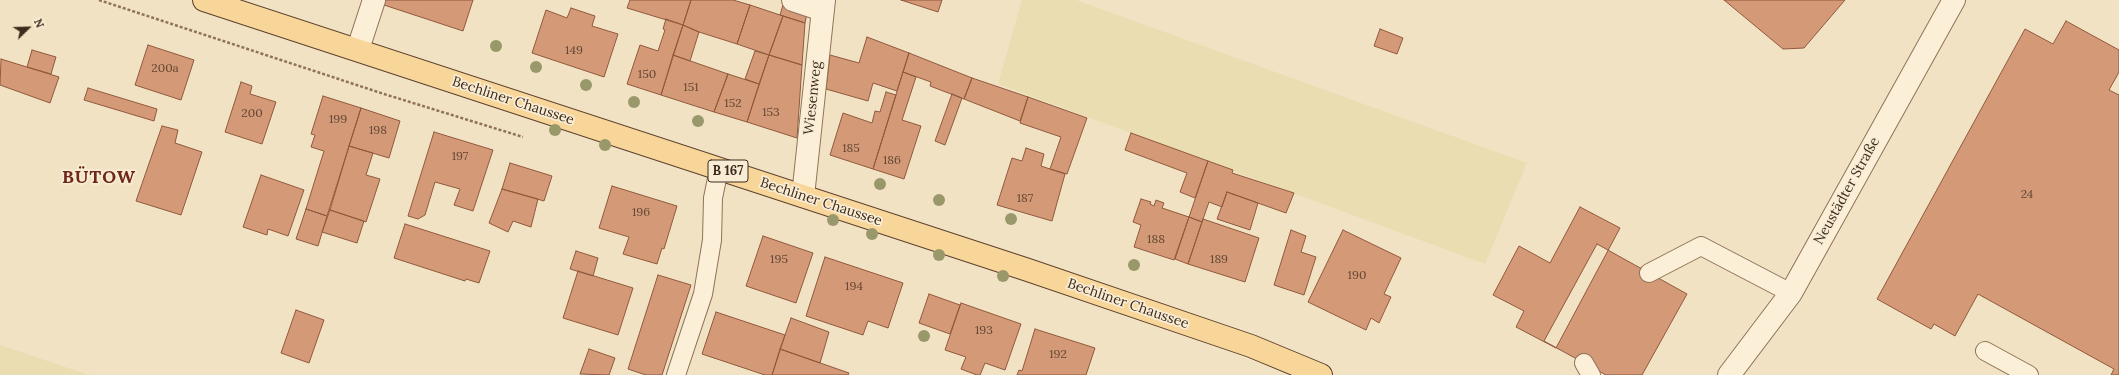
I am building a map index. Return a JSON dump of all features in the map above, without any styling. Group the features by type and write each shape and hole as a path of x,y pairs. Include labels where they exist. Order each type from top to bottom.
{"main road":[{"name":"Bechliner Chaussee","path":"204,0 358,49 1028,270 1221,336 1321,375"}],"street":[{"path":"358,49 374,0"},
{"path":"793,0 823,5"},
{"name":"Neustädter Straße","path":"1729,375 1790,293 1954,0"},
{"name":"Wiesenweg","path":"803,196 823,5"}],"lane":[{"path":"676,375 703,294 712,240 713,198 720,169"},
{"path":"1649,273 1701,246 1790,293"},
{"path":"1985,351 2029,375"}],"shaded area":[{"path":"1022,0 1076,0 1527,163 1485,264 998,84"},
{"path":"0,345 89,375 0,375"}],"building":[{"path":"383,0 473,0 463,31 381,4"},
{"path":"630,0 691,0 683,25 627,8"},
{"path":"691,0 733,0 750,5 737,44 699,32 683,25"},
{"path":"901,0 942,0 938,12"},
{"path":"1724,0 1845,0 1804,48 1783,49"},
{"path":"750,5 783,16 769,55 737,44"},
{"path":"783,5 807,13 805,23 780,15"},
{"path":"571,8 595,16 592,26 618,34 604,77 532,53 546,10 567,18"},
{"path":"783,16 805,23 802,65 769,55"},
{"path":"666,19 683,25 661,95 627,84 640,45 658,51 665,30 663,29"},
{"path":"2066,21 2119,50 2119,72 2109,90 2119,95 2119,375 2111,375 2114,369 1978,294 1955,336 1934,324 1931,329 1877,299 2025,29 2053,44"},
{"path":"683,25 699,32 690,61 673,55"},
{"path":"1380,29 1403,38 1397,54 1374,46"},
{"path":"867,37 909,53 897,91 873,83 868,101 826,89 830,55 859,63"},
{"path":"148,45 194,60 181,100 135,85"},
{"path":"32,50 56,57 51,74 27,67"},
{"path":"755,51 769,55 759,84 745,79"},
{"path":"909,53 972,78 964,99 930,86 931,82 903,72"},
{"path":"673,55 728,74 714,112 661,95"},
{"path":"769,55 802,65 797,138 747,122"},
{"path":"1,59 59,77 50,103 0,85"},
{"path":"903,72 916,77 902,120 921,126 904,179 873,169"},
{"path":"728,74 759,84 747,122 714,112"},
{"path":"972,78 1028,97 1020,121 964,99"},
{"path":"241,82 252,86 250,94 276,102 262,144 225,132"},
{"path":"88,88 157,109 154,121 84,100"},
{"path":"886,92 896,95 873,169 830,155 843,113 872,123 875,111 880,112"},
{"path":"952,94 962,98 945,145 935,141"},
{"path":"323,96 361,108 327,216 306,209 324,151 311,147 315,135 311,134"},
{"path":"1028,97 1087,118 1067,174 1050,169 1061,137 1020,123"},
{"path":"361,108 400,121 389,158 349,146"},
{"path":"162,126 178,130 175,143 202,152 181,215 136,201"},
{"path":"434,132 493,150 473,211 454,205 460,189 435,182 425,215 418,219 408,216"},
{"path":"1131,133 1208,161 1195,198 1180,192 1187,173 1125,150"},
{"path":"349,146 373,153 366,175 380,179 366,222 330,210"},
{"path":"1026,148 1044,154 1041,166 1065,174 1052,221 997,205 1012,158 1022,161"},
{"path":"1208,161 1233,170 1232,173 1294,193 1286,213 1227,192 1222,207 1209,202 1202,222 1189,217"},
{"path":"510,163 552,176 544,201 502,189"},
{"path":"261,175 304,190 288,236 268,229 267,235 243,227"},
{"path":"612,186 677,206 664,249 662,248 657,264 623,254 629,237 599,228"},
{"path":"502,189 538,199 531,227 513,221 508,232 489,223"},
{"path":"1227,192 1258,203 1250,230 1217,219"},
{"path":"1141,199 1151,202 1150,204 1154,206 1156,200 1164,203 1162,208 1189,217 1174,260 1134,247 1141,225 1133,222"},
{"path":"1580,207 1620,228 1556,348 1516,327 1524,311 1493,295 1519,246 1550,263"},
{"path":"306,209 327,216 318,246 296,239"},
{"path":"330,210 364,221 357,243 322,232"},
{"path":"1189,217 1202,222 1188,264 1175,259"},
{"path":"1203,219 1259,238 1245,282 1188,264"},
{"path":"405,224 490,251 479,283 466,279 465,281 394,258"},
{"path":"1291,230 1306,236 1301,252 1316,257 1304,295 1274,285"},
{"path":"1343,230 1401,258 1384,294 1391,297 1379,323 1371,318 1366,330 1308,302"},
{"path":"763,236 813,253 796,303 746,286"},
{"path":"1597,244 1687,294 1642,375 1606,375 1544,341"},
{"path":"576,251 598,258 593,276 570,269"},
{"path":"825,257 903,283 888,328 868,321 863,335 806,316"},
{"path":"578,271 633,288 618,335 563,318"},
{"path":"658,275 691,285 662,375 646,375 628,369"},
{"path":"929,294 960,305 950,334 919,323"},
{"path":"961,303 1021,324 1005,370 985,363 980,375 977,375 961,369 966,357 945,350"},
{"path":"296,310 324,320 309,363 281,353"},
{"path":"716,312 785,335 772,375 765,375 702,354"},
{"path":"791,318 829,332 820,363 780,349"},
{"path":"1035,329 1095,348 1086,375 1017,375 1019,370 1022,371"},
{"path":"589,349 615,358 609,375 580,374"},
{"path":"780,349 849,373 848,375 772,375"}],"district":[{"name":"BÜTOW","path":"99,178"}]}
